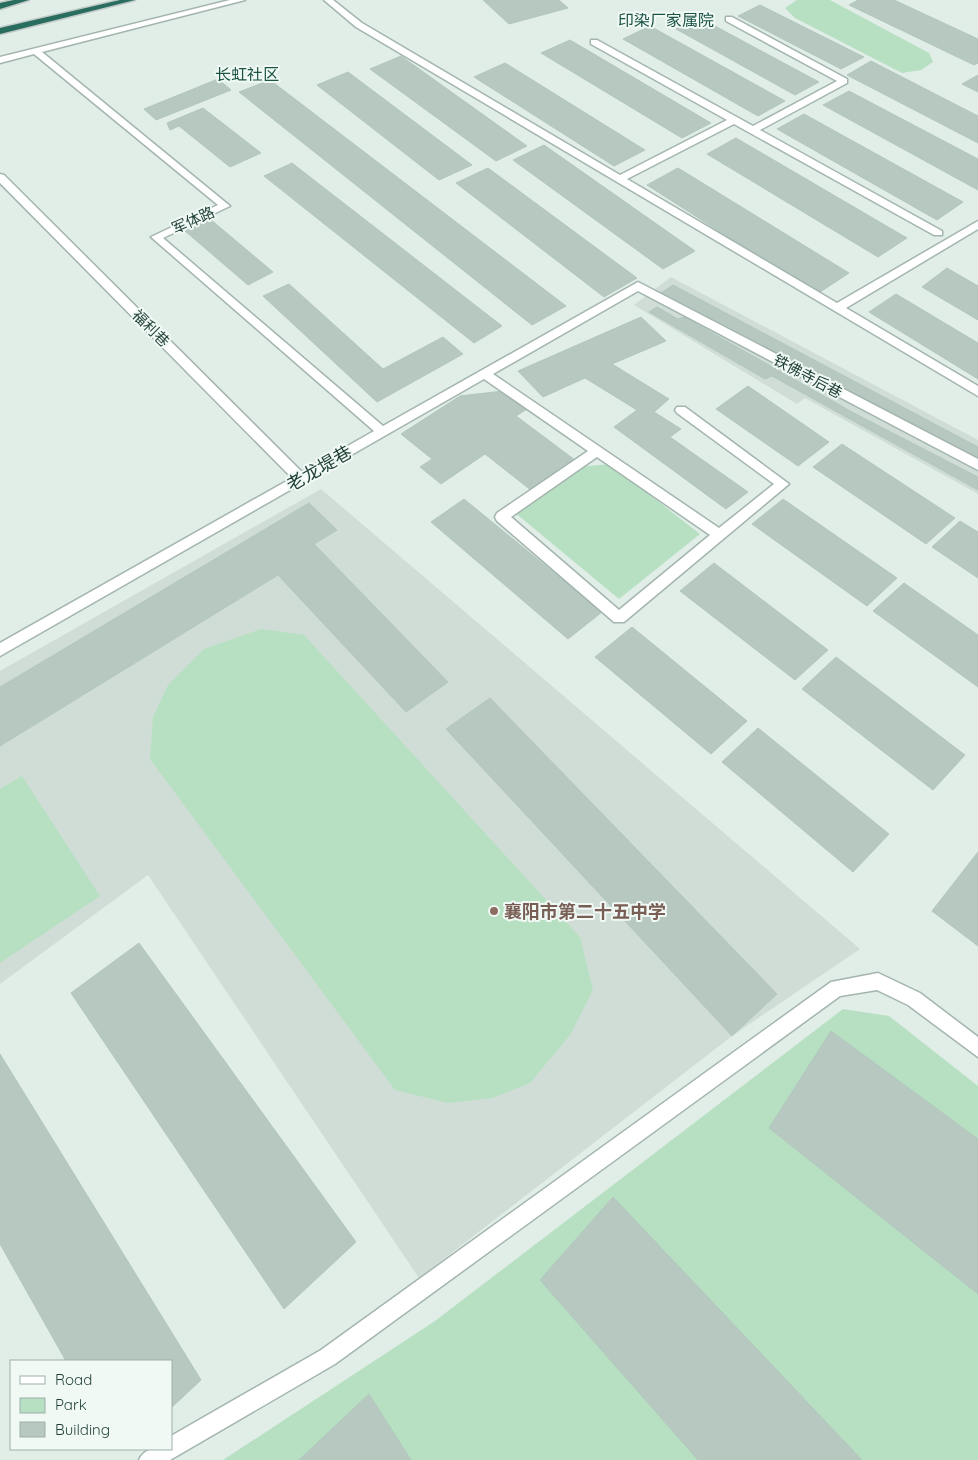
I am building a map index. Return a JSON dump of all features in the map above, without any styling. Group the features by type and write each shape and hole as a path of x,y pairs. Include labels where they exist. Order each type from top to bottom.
{"highway":[{"path":"0,6 25,0"},
{"path":"0,31 131,0"}],"street":[{"path":"0,60 241,0"},
{"path":"328,0 359,25 978,392"},
{"path":"729,18 844,81 753,130"},
{"path":"594,42 938,233"},
{"name":"军体路","path":"35,51 225,206 156,237 383,432"},
{"path":"620,179 734,120"},
{"name":"福利巷","path":"0,177 301,479"},
{"path":"838,308 978,224"},
{"name":"老龙堤巷","path":"0,650 638,286"},
{"name":"铁佛寺后巷","path":"638,286 978,466"},
{"path":"485,374 719,535"},
{"path":"597,451 502,517 619,618 783,484 680,410"},
{"path":"172,1447 328,1357 837,988 878,981 914,999 978,1048"},
{"path":"150,1460 167,1450"}],"shaded area":[{"path":"671,277 978,440 978,494 805,398 797,404 634,305"},
{"name":"襄阳市第二十五中学","path":"321,489 860,949 732,1036 419,1278 148,875 0,984 0,671"}],"green space":[{"path":"797,0 830,0 929,53 933,62 921,70 902,73 795,18 785,8"},
{"path":"610,464 700,534 619,599 513,511 578,467"},
{"path":"261,629 304,635 580,937 593,990 570,1035 530,1083 492,1098 448,1103 395,1090 150,759 153,717 168,685 204,649"},
{"path":"22,776 100,896 0,963 0,789"},
{"path":"843,1009 889,1016 978,1086 978,1460 223,1460 435,1321"}],"building":[{"path":"483,0 559,0 568,8 509,24"},
{"path":"858,0 894,0 978,39 978,63 974,65 849,5"},
{"path":"760,5 864,57 841,69 738,16"},
{"path":"700,18 819,82 795,95 676,29"},
{"path":"650,26 785,101 758,116 623,39"},
{"path":"570,40 711,123 682,138 541,53"},
{"path":"401,56 527,146 496,161 370,69"},
{"path":"871,61 978,116 978,143 847,75"},
{"path":"505,63 645,150 614,166 474,77"},
{"path":"348,72 472,165 439,180 317,85"},
{"path":"978,75 978,92 962,84"},
{"path":"218,79 231,90 156,120 144,109"},
{"path":"270,80 566,306 532,325 239,92"},
{"path":"849,91 978,159 978,190 823,105"},
{"path":"203,108 261,153 230,167 179,126 170,130 167,123"},
{"path":"804,114 963,202 937,220 777,129"},
{"path":"736,138 907,238 878,257 707,154"},
{"path":"544,145 695,251 663,269 513,160"},
{"path":"292,163 502,326 474,343 264,176"},
{"path":"488,168 637,278 604,297 456,183"},
{"path":"678,168 849,273 817,294 647,185"},
{"path":"210,219 273,272 248,285 185,231"},
{"path":"947,268 978,286 978,320 922,287"},
{"path":"289,284 383,369 443,337 463,354 377,402 263,296"},
{"path":"673,285 978,447 978,459 661,293"},
{"path":"896,294 978,343 978,379 869,312"},
{"path":"657,307 678,319 684,317 852,412 978,477 978,490 772,376 765,379 649,312"},
{"path":"641,317 666,341 612,364 669,399 654,412 681,429 670,437 748,492 726,509 614,427 637,410 585,378 543,397 518,371"},
{"path":"748,386 829,442 798,466 716,409"},
{"path":"503,391 527,409 516,416 575,460 532,491 485,454 441,484 420,467 432,459 401,434 460,396"},
{"path":"842,444 955,518 926,544 813,467"},
{"path":"464,499 602,612 568,639 431,522"},
{"path":"783,499 897,578 867,606 752,524"},
{"path":"309,503 337,530 314,544 448,682 406,712 278,575 0,746 0,687"},
{"path":"960,521 978,532 978,578 932,547"},
{"path":"714,563 828,650 795,680 680,591"},
{"path":"904,583 978,635 978,687 873,611"},
{"path":"632,627 747,721 711,754 595,657"},
{"path":"836,657 965,755 933,790 802,689"},
{"path":"490,698 777,994 732,1036 446,729"},
{"path":"758,728 889,834 853,872 722,762"},
{"path":"978,852 978,946 932,911"},
{"path":"139,943 356,1242 284,1309 71,993"},
{"path":"831,1031 978,1139 978,1294 769,1128"},
{"path":"0,1054 201,1380 172,1407 172,1360 65,1360 0,1244"},
{"path":"613,1197 862,1460 698,1460 540,1280"},
{"path":"369,1394 411,1460 299,1460"}],"place":[{"name":"襄阳市第二十五中学","path":"494,911"}],"district":[{"name":"印染厂家属院","path":"666,20"},
{"name":"长虹社区","path":"247,74"}]}
